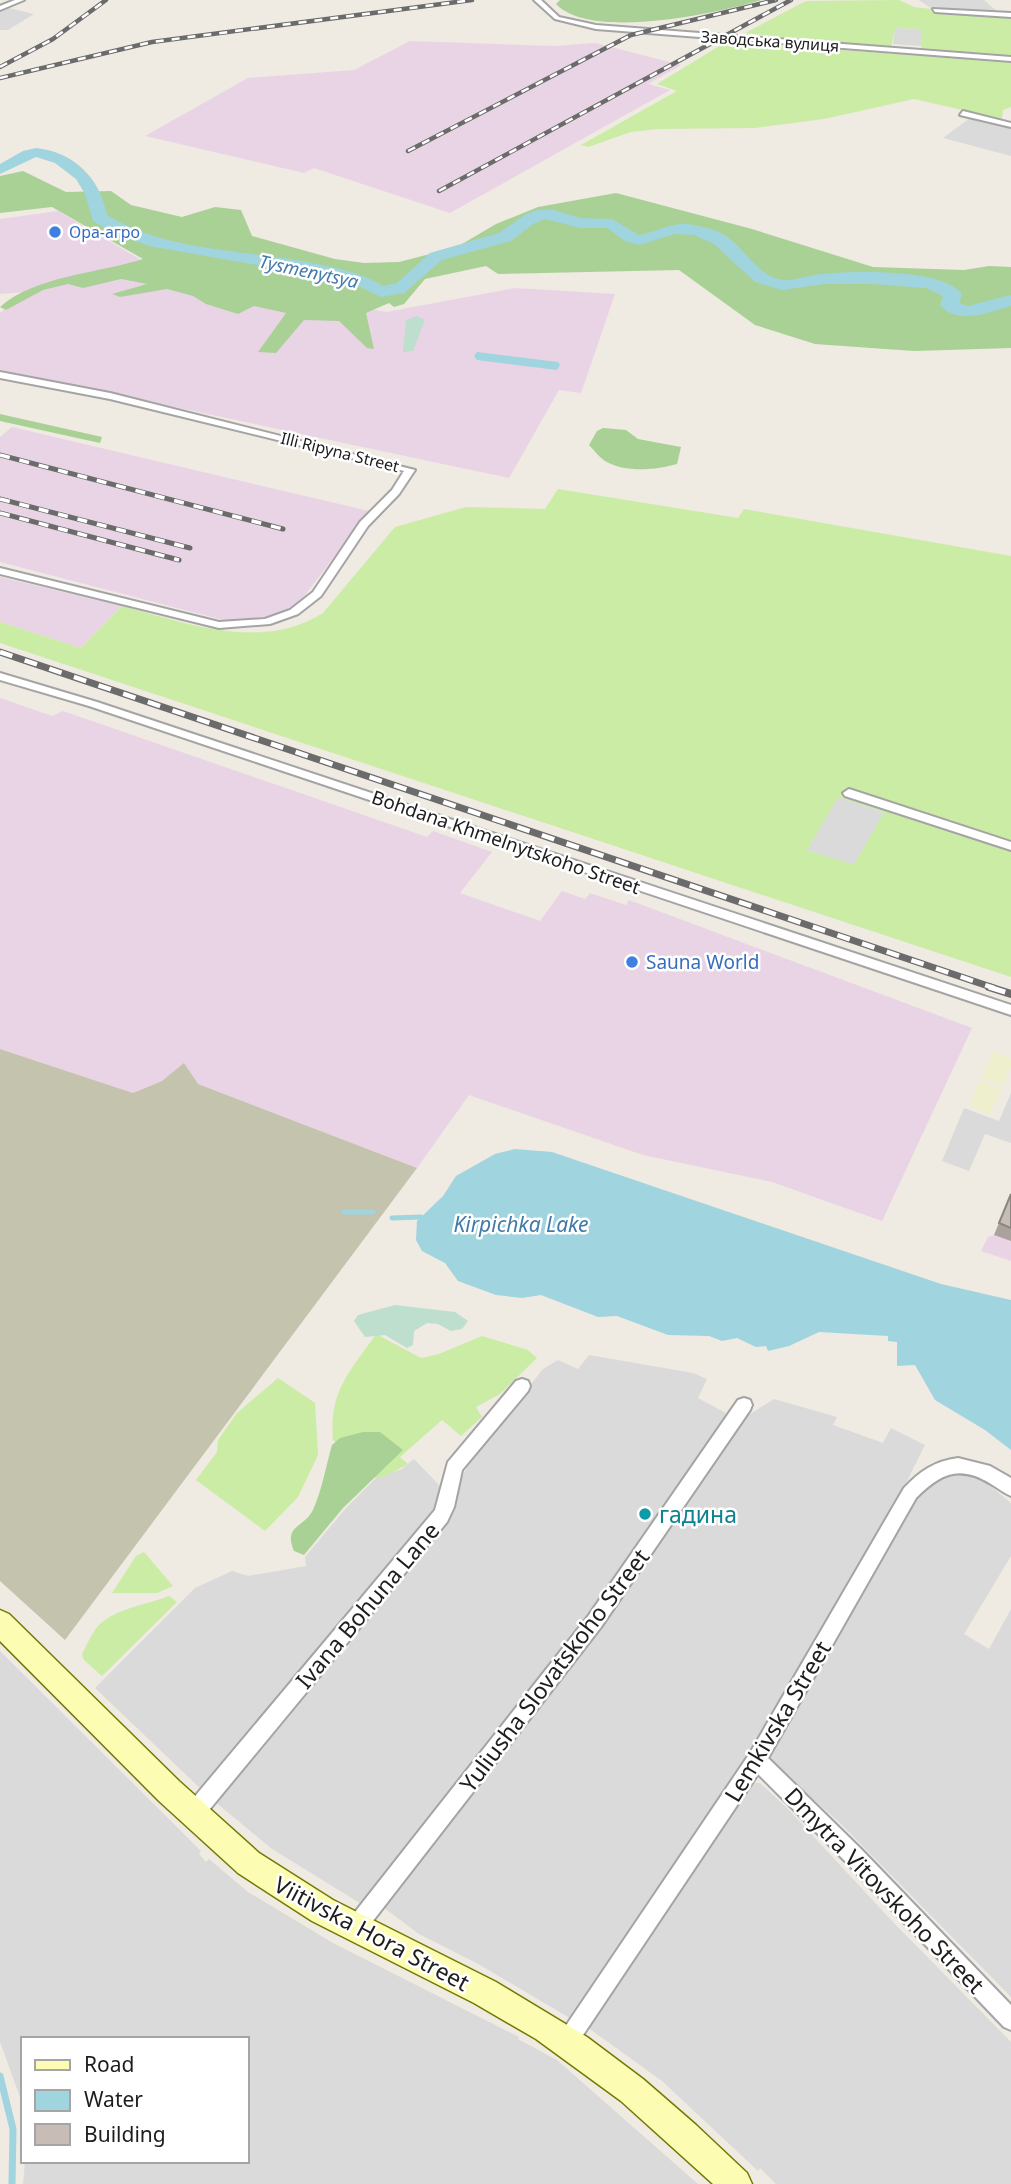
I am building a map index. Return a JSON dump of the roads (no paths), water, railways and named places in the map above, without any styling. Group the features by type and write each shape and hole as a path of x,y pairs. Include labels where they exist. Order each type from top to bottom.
{"street":[{"path":"0,8 21,0"},
{"name":"Заводська вулиця","path":"537,0 557,18 596,27 1011,59"},
{"path":"935,10 1011,15"},
{"path":"963,113 1011,125"},
{"name":"Illi Ripyna Street","path":"0,374 110,396 410,470 396,492 364,524 317,594 294,612 266,622 239,626 219,625 0,571"},
{"name":"Bohdana Khmelnytskoho Street","path":"0,676 93,704 1011,1010"},
{"path":"849,793 1011,846"},
{"name":"Ivana Bohuna Lane","path":"193,1814 441,1516 446,1507 454,1467 522,1386"},
{"name":"Yuliusha Slovatskoho Street","path":"355,1928 595,1621 744,1405"},
{"name":"Lemkivska Street","path":"568,2040 757,1760 910,1493 925,1475 962,1464 982,1470 1011,1488"},
{"name":"Viitivska Hora Street","path":"0,1623 193,1814 260,1871 355,1928 514,2008 568,2040 676,2127 736,2184"},
{"name":"Dmytra Vitovskoho Street","path":"757,1760 830,1828 902,1908 1011,2021"}],"water":[{"path":"477,352 558,362 560,365 557,370 477,360 474,356"},
{"name":"Kirpichka Lake","path":"515,1149 552,1152 941,1284 1011,1300 1011,1450 985,1430 935,1400 915,1365 897,1366 897,1342 888,1341 888,1336 819,1332 789,1346 768,1351 766,1346 756,1347 737,1338 722,1341 709,1336 668,1335 617,1316 598,1317 541,1295 522,1298 496,1295 458,1281 445,1263 422,1251 416,1240 417,1221 443,1196 456,1176 495,1154"}],"waterway":[{"name":"Tysmenytsya","path":"0,169 29,154 44,153 68,165 86,181 95,199 99,217 136,237 174,247 265,259 349,276 386,292 403,286 436,257 505,237 532,217 545,214 580,223 612,224 631,238 639,240 675,229 699,231 720,240 761,278 771,283 793,285 824,279 873,278 911,281 943,288 953,294 949,305 967,312 1011,300"},
{"path":"344,1212 373,1212"},
{"path":"392,1218 421,1217"},
{"path":"0,2076 13,2129 12,2184"}],"railway":[{"path":"0,67 53,39 106,0"},
{"path":"0,78 152,42 472,0"},
{"path":"408,151 631,35 776,0"},
{"path":"439,191 791,0"},
{"path":"0,455 283,529"},
{"path":"0,499 190,548"},
{"path":"0,513 179,560"},
{"path":"0,652 994,988"},
{"path":"989,987 1011,994"}],"place":[{"name":"Ора-агро","path":"55,232"},
{"name":"Sauna World","path":"632,962"},
{"name":"гадина","path":"645,1514"}]}
